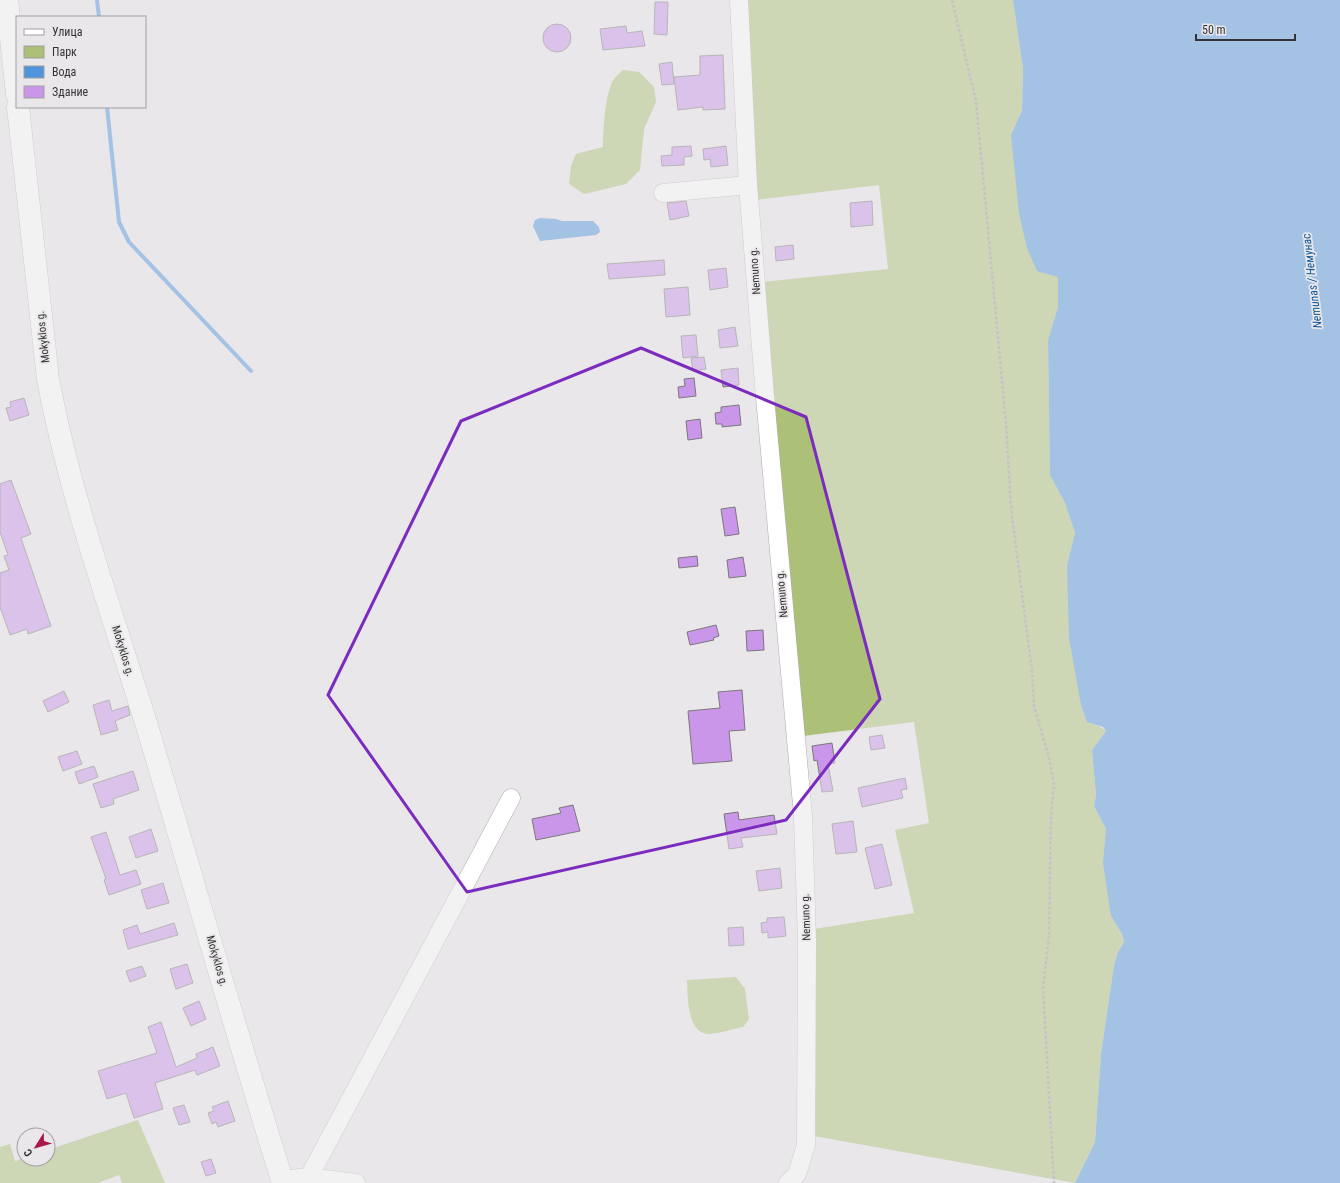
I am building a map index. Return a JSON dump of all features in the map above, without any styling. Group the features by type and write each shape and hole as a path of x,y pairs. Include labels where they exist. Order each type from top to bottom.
{"main road":[{"path":"7,0 16,85"},
{"name":"Mokyklos g.","path":"18,108 48,379 55,417 76,497 198,894 283,1181"}],"street":[{"name":"Nemuno g.","path":"739,0 748,185 802,816 807,930 806,1145 797,1174 788,1183"},
{"path":"663,193 748,185"},
{"path":"309,1177 511,798"},
{"path":"283,1181 309,1177 356,1183"}],"path":[{"path":"952,0 976,101 1006,424 1012,516 1032,671 1034,706 1049,758 1054,784 1051,814 1049,936 1043,988 1054,1183"}],"highlighted area":[{"path":"641,348 806,417 880,699 786,820 467,892 328,695 461,421"}],"green space":[{"path":"744,0 1013,0 1023,69 1022,110 1011,135 1058,276 1058,307 1048,340 1050,475 1065,503 1075,533 1067,565 1081,705 1087,721 1106,731 1092,750 1096,795 1094,806 1106,829 1111,916 1122,934 1124,942 1118,952 1114,965 1101,1054 1095,1142 1075,1183 814,1136 814,929 914,913 895,830 929,823 914,722 803,736 762,282 888,269 879,185 755,200"},
{"path":"623,70 639,72 654,87 656,102 644,129 640,170 626,184 584,194 569,184 571,166 576,154 603,147 603,132 608,93 614,79"},
{"path":"736,977 745,989 749,1019 743,1027 710,1034 702,1033 696,1028 692,1021 688,1004 687,980"},
{"path":"138,1120 165,1183 122,1183 119,1175 98,1183 0,1183 0,1147 10,1144 16,1161 16,1167 56,1167 56,1147"}],"water":[{"name":"Nemunas / Немунас","path":"1013,0 1340,0 1340,1183 1075,1183 1095,1142 1101,1054 1114,965 1118,952 1124,942 1122,934 1111,916 1103,863 1106,829 1094,806 1096,795 1092,750 1106,731 1103,727 1087,722 1081,705 1069,638 1067,565 1075,533 1065,503 1050,475 1048,340 1058,307 1058,277 1037,271 1027,248 1019,213 1011,135 1022,110 1023,69"},
{"path":"540,218 562,221 593,221 599,227 600,232 596,235 540,241 533,226 535,220"}],"building":[{"path":"655,2 668,2 667,35 654,34"},
{"path":"557,24 567,28 571,38 567,48 557,52 547,48 543,38 547,28"},
{"path":"626,26 627,33 642,31 645,46 603,50 600,29"},
{"path":"723,55 725,109 703,110 703,107 678,110 674,77 700,75 700,56"},
{"path":"672,62 674,84 662,85 659,64"},
{"path":"691,146 692,156 684,157 684,165 662,166 661,156 672,155 672,147"},
{"path":"726,146 728,165 711,167 710,159 704,160 703,149"},
{"path":"686,201 689,216 670,220 667,203"},
{"path":"872,201 873,225 851,227 850,203"},
{"path":"793,245 794,259 776,261 775,247"},
{"path":"664,260 665,275 609,279 607,264"},
{"path":"726,268 728,287 710,290 708,270"},
{"path":"688,287 690,315 666,317 664,289"},
{"path":"735,327 738,346 720,348 718,330"},
{"path":"696,335 698,356 683,358 681,336"},
{"path":"704,357 706,369 693,371 691,358"},
{"path":"738,368 739,385 723,387 721,370"},
{"path":"694,378 696,396 679,398 678,387 685,386 684,379"},
{"path":"24,398 29,415 10,421 6,408 11,407 10,402"},
{"path":"739,405 741,425 722,427 722,424 716,424 715,413 721,412 721,407"},
{"path":"700,419 702,438 688,440 686,421"},
{"path":"11,480 31,534 21,538 51,626 28,634 27,629 10,635 0,607 0,573 9,570 4,556 8,555 0,532 0,484"},
{"path":"735,507 739,534 725,536 721,509"},
{"path":"697,556 698,566 679,568 678,558"},
{"path":"743,557 746,576 729,578 727,560"},
{"path":"716,625 719,636 713,638 714,640 690,645 687,632"},
{"path":"763,630 764,650 747,651 746,631"},
{"path":"742,690 745,730 729,731 732,761 693,764 688,711 720,708 718,692"},
{"path":"64,691 69,702 48,712 43,701"},
{"path":"109,700 112,711 128,706 130,715 115,721 118,730 101,735 93,705"},
{"path":"882,735 885,748 871,750 869,737"},
{"path":"832,743 835,763 828,764 833,791 822,792 817,760 814,761 812,746"},
{"path":"77,751 82,764 63,771 58,757"},
{"path":"94,766 98,777 79,784 75,772"},
{"path":"133,771 139,790 113,799 114,804 101,808 93,784"},
{"path":"905,778 907,789 901,790 903,798 862,807 858,788"},
{"path":"573,805 580,831 536,840 532,819 561,813 559,808"},
{"path":"738,812 739,820 774,815 777,834 741,838 743,847 729,849 724,814"},
{"path":"853,821 857,852 836,854 832,824"},
{"path":"151,829 158,851 136,858 129,837"},
{"path":"106,832 120,875 136,870 141,884 109,895 104,880 106,879 91,837"},
{"path":"882,844 892,885 875,889 865,848"},
{"path":"780,868 782,888 759,891 756,871"},
{"path":"163,883 169,903 147,909 141,890"},
{"path":"784,917 786,936 768,938 768,932 762,933 761,923 767,922 767,918"},
{"path":"174,923 178,935 128,949 123,930 137,925 140,934"},
{"path":"743,927 744,945 729,946 728,928"},
{"path":"187,964 193,983 176,989 170,969"},
{"path":"142,966 146,976 130,982 126,971"},
{"path":"199,1001 206,1019 191,1026 183,1008"},
{"path":"161,1022 176,1067 197,1058 196,1054 213,1047 220,1066 197,1075 195,1070 155,1083 163,1109 134,1118 126,1093 107,1099 98,1071 157,1053 148,1027"},
{"path":"228,1101 235,1121 218,1127 216,1122 212,1124 208,1113 214,1111 212,1107"},
{"path":"184,1105 190,1122 179,1125 173,1108"},
{"path":"211,1159 216,1173 206,1176 201,1162"}],"waterway":[{"path":"97,0 99,16"},
{"path":"107,108 119,222 129,242 251,371"}]}
